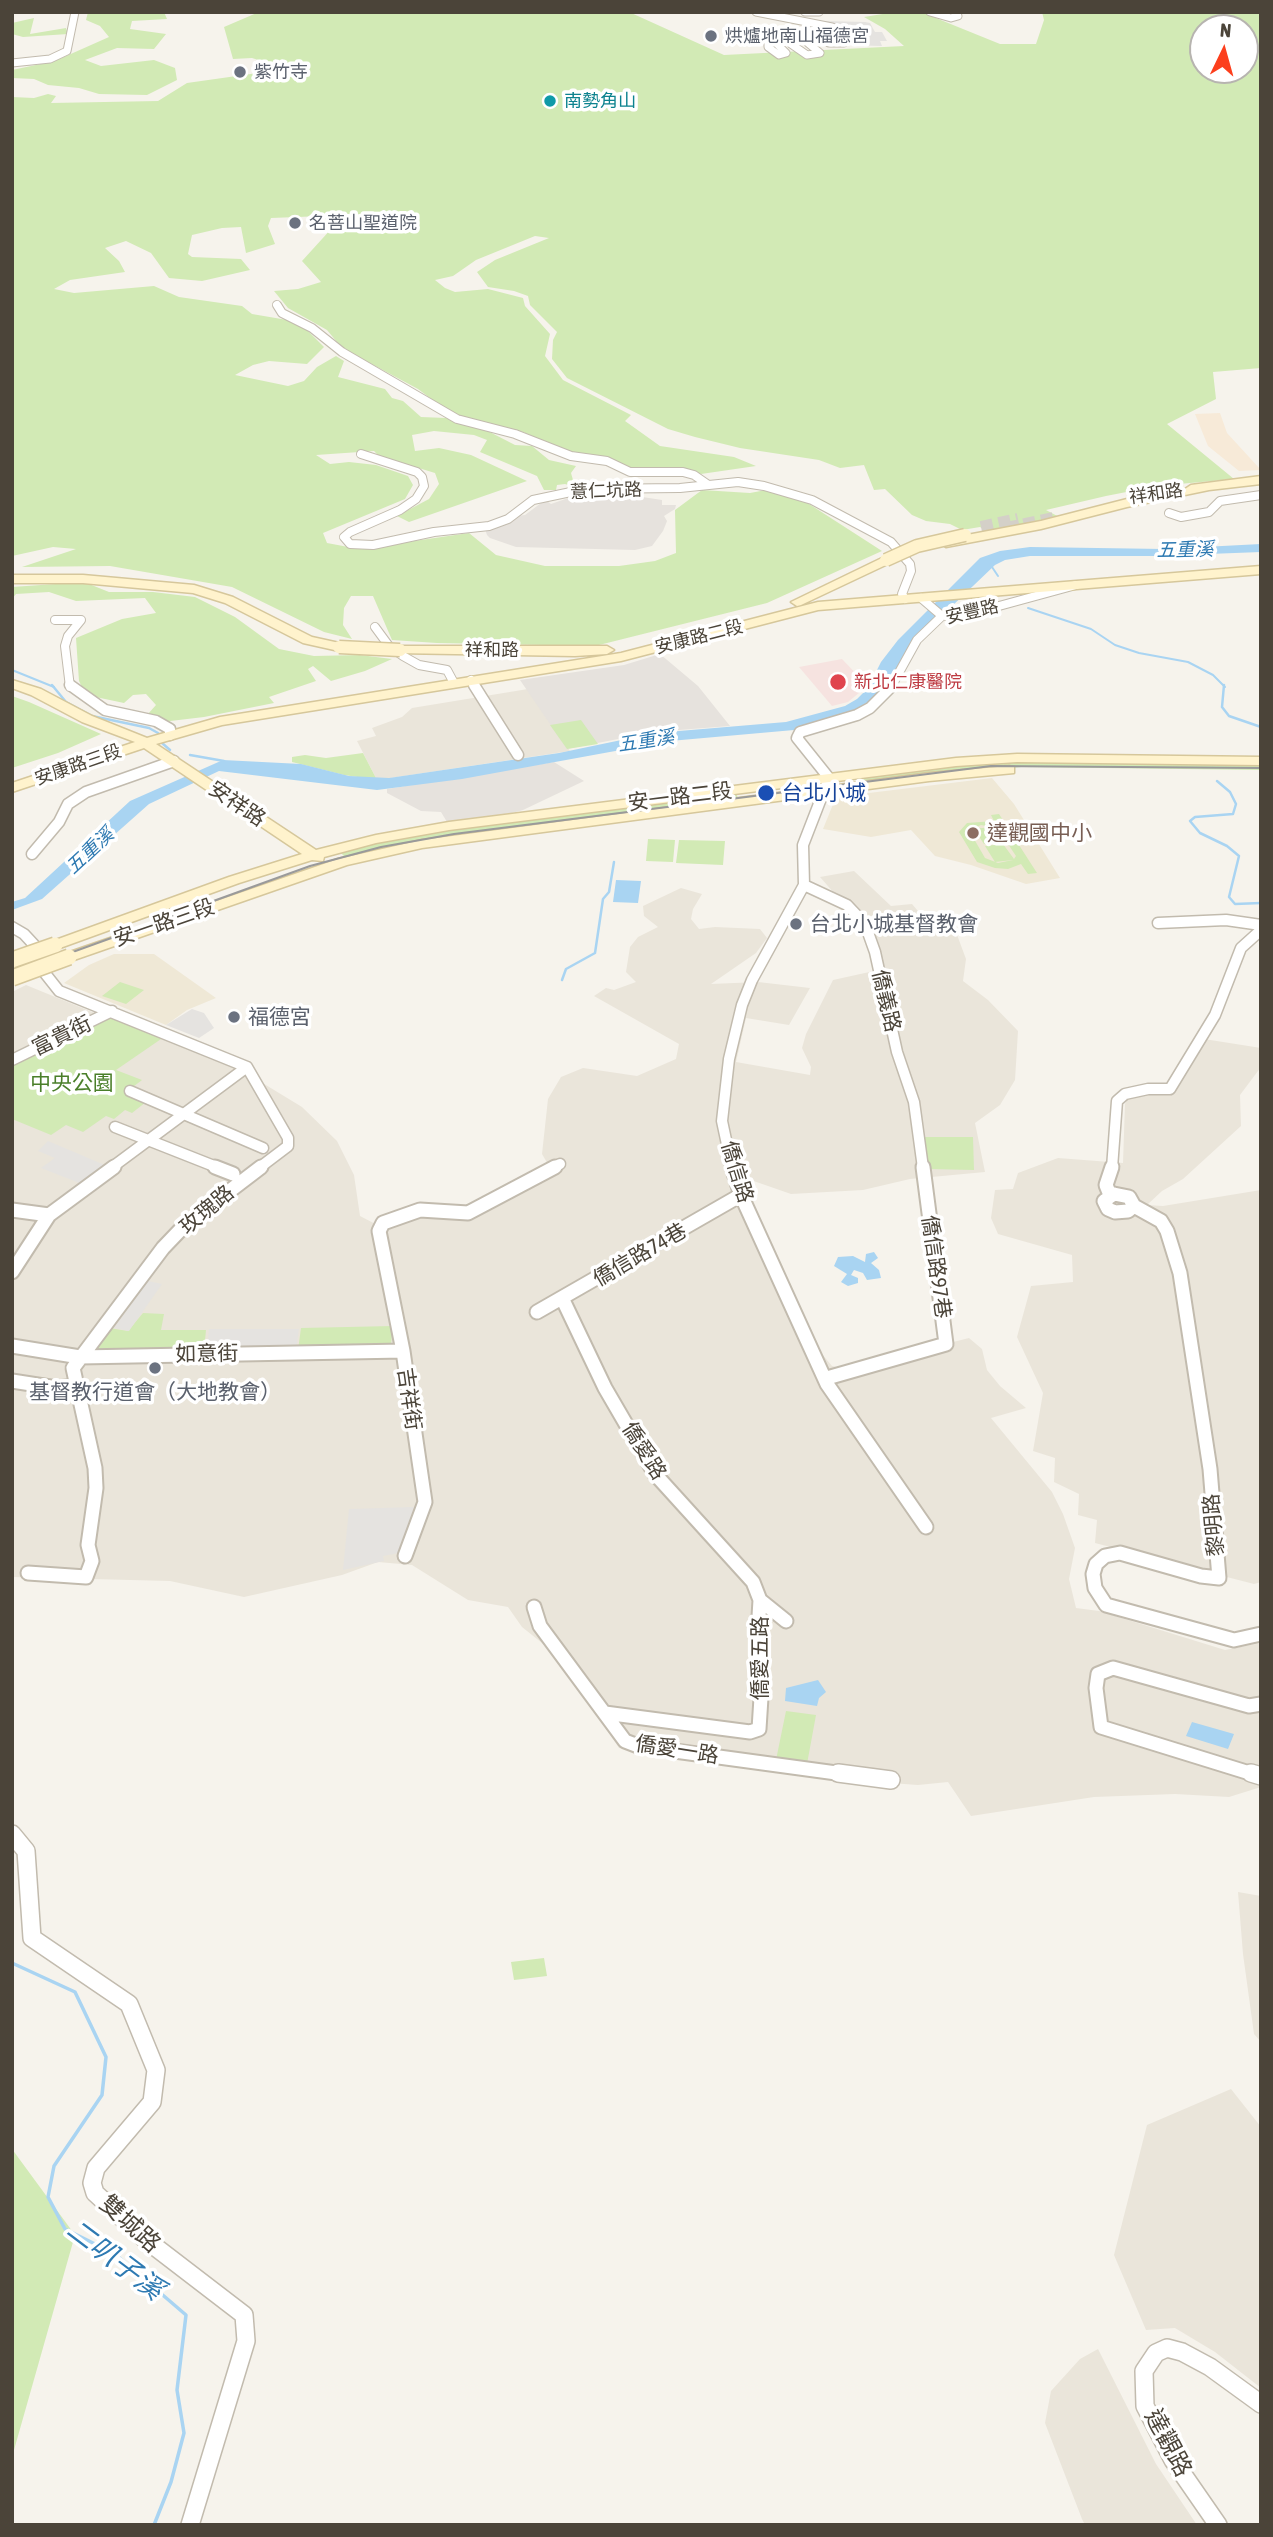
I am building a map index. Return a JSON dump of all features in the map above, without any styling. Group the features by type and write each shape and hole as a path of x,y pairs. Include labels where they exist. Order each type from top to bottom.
{"main road":[{"name":"祥和路","path":"1261,482 1139,498 1054,515 1124,498 1217,485 1261,482"},
{"path":"903,553 1041,525 1127,503 1203,491"},
{"name":"祥和路","path":"12,579 83,579 194,589 229,600 308,640 339,647 586,652 615,648 744,617 819,594 886,560 917,547 985,530 903,553"},
{"name":"安康路二段","path":"158,738 273,710 621,657 818,606 905,599 926,602 968,593 1261,570"},
{"name":"安祥路","path":"12,684 36,692 87,719 133,735 158,738"},
{"name":"安祥路","path":"158,738 145,750 323,869"},
{"name":"安康路三段","path":"12,788 158,738"},
{"name":"安一路二段","path":"323,869 384,852 457,839 826,785 956,761 1007,758 1261,761"},
{"name":"安一路二段","path":"306,857 376,839 449,826 826,785 1002,771 1261,772"},
{"name":"安一路三段","path":"12,959 306,857"},
{"name":"安一路三段","path":"12,978 323,869"},
{"path":"37,948 192,890 234,880"},
{"path":"44,974 175,925 205,909"}],"street":[{"path":"12,63 50,59 67,51 75,12"},
{"path":"757,12 832,27 837,30 844,43 829,43 828,32 823,31 820,39 808,43 820,52 807,55 791,44 791,40 783,39 778,45 786,53 779,55 766,44 768,39"},
{"path":"769,12 796,15 789,12"},
{"path":"805,12 819,12"},
{"path":"930,12 951,18 958,16 954,12"},
{"path":"277,305 282,313 312,328 342,352 457,419 516,433 571,456 607,461 630,472 683,472 694,475 706,484"},
{"name":"薏仁坑路","path":"361,454 417,472 422,477 424,486 416,499 400,510 357,527 344,537 346,542 361,546 434,532 489,526 508,519 533,500 560,493 585,489 645,490 750,483 812,500 878,535 903,553"},
{"path":"1169,513 1181,517 1209,512 1220,502 1261,495"},
{"path":"903,553 911,571 902,594 905,599"},
{"name":"安豐路","path":"826,785 797,738 800,732 857,715 870,708 893,685 917,640 942,616 976,612 1080,584"},
{"path":"926,602 942,616"},
{"path":"55,620 81,620 68,636 65,646 70,687 105,710 156,721 170,729 158,738"},
{"path":"375,627 389,646 403,656 419,665 447,670 454,683"},
{"path":"471,680 518,755"},
{"path":"32,854 59,822 68,804 86,792 174,767"},
{"name":"僑信路","path":"826,785 803,845 804,884 752,980 732,1039 722,1121 729,1159 741,1195 809,1347 827,1378 827,1384 926,1527"},
{"name":"僑義路","path":"804,884 847,905 865,924 881,976 897,1052 914,1102 918,1150"},
{"path":"1158,923 1226,920 1261,925"},
{"path":"12,927 31,940 37,948 40,967 59,991 228,1057 247,1068 49,1214 19,1247 12,1272"},
{"path":"1114,1195 1106,1185 1112,1168 1117,1101 1125,1094 1137,1091 1170,1089 1215,1015 1241,948 1261,930"},
{"path":"12,959 37,948"},
{"name":"富貴街","path":"12,1060 112,1011"},
{"name":"玫瑰路","path":"80,1357 163,1248 185,1225 288,1146 288,1138 247,1068"},
{"path":"130,1091 262,1148"},
{"path":"114,1127 233,1174"},
{"name":"僑信路97巷","path":"827,1378 947,1344 918,1150"},
{"name":"吉祥街","path":"405,1556 425,1502 403,1351 379,1231 383,1223 420,1210 468,1213 560,1164"},
{"name":"僑信路74巷","path":"537,1312 741,1195"},
{"name":"黎明路","path":"1131,1209 1129,1197 1114,1195 1104,1201 1108,1209 1120,1213 1131,1209 1163,1227 1167,1231 1180,1273 1210,1469 1219,1578 1200,1576 1119,1553 1105,1556 1096,1564 1093,1574 1095,1588 1106,1605 1221,1637 1234,1640 1261,1633"},
{"path":"12,1210 49,1214"},
{"name":"僑愛路","path":"562,1300 605,1388 655,1474 753,1582 760,1600"},
{"name":"如意街","path":"12,1346 80,1357 403,1351"},
{"path":"28,1573 63,1578 86,1577 92,1561 88,1545 96,1488 95,1468 73,1368 80,1357"},
{"path":"12,1381 57,1388 77,1386"},
{"path":"760,1600 786,1621"},
{"name":"僑愛五路","path":"605,1713 750,1732 759,1729 762,1682 758,1633 760,1600"},
{"name":"僑愛一路","path":"534,1607 540,1626 625,1741 638,1746 891,1780"},
{"path":"1261,1704 1249,1706 1113,1668 1098,1674 1096,1688 1101,1727 1261,1776"},
{"name":"雙城路","path":"12,1834 26,1851 32,1938 130,2004 156,2070 152,2102 96,2168 92,2183 95,2193 154,2247 244,2315 246,2341 190,2525"},
{"name":"達觀路","path":"1217,2525 1173,2460 1145,2406 1144,2371 1156,2353 1167,2348 1182,2352 1210,2367 1261,2404"}],"shaded area":[{"path":"750,12 823,21 870,23 875,32 882,32 887,41 880,41 882,46 842,45 832,42 833,32 829,29"},
{"path":"1220,413 1227,433 1261,470 1239,471 1208,446 1195,414"},
{"path":"577,495 629,495 662,500 662,505 676,505 675,509 664,516 667,521 663,531 652,546 635,550 516,547 487,535 485,529 525,515 541,503 547,501 551,504"},
{"path":"660,654 698,686 730,726 654,732 567,749 520,680 624,665"},
{"name":"新北仁康醫院","path":"842,659 866,684 865,688 848,702 832,706 799,667"},
{"path":"528,689 570,751 377,780 357,741 376,736 372,728 402,717 412,708"},
{"path":"554,762 584,781 512,813 447,822 441,812 421,811 387,793 387,789"},
{"name":"達觀國中小","path":"992,778 1014,804 1060,878 1026,884 935,856 911,830 871,837 823,829 836,797"},
{"path":"854,871 891,906 912,904 929,924 953,924 966,959 963,981 988,1000 1018,1031 1015,1080 1000,1105 975,1123 985,1172 910,1179 863,1190 791,1194 745,1178 745,1190 762,1225 796,1317 832,1366 846,1369 969,1338 982,1349 987,1370 1000,1386 1026,1408 991,1418 1052,1492 1063,1514 1075,1548 1069,1579 1076,1608 1099,1611 1225,1650 1261,1643 1261,1787 1229,1797 1175,1794 1094,1797 971,1816 948,1782 918,1785 863,1781 619,1748 557,1655 522,1627 508,1607 468,1600 412,1565 378,1562 342,1575 244,1597 170,1581 12,1577 12,992 26,985 92,1012 112,1016 233,1065 302,1107 337,1141 354,1175 360,1216 385,1229 416,1213 479,1214 553,1173 542,1154 548,1099 561,1077 583,1068 637,1076 676,1059 679,1044 594,996 606,988 614,990 636,982 626,972 630,947 638,937 658,927 644,916 643,906 681,888 702,894 693,909 691,919 699,929 760,929 767,938 756,953 711,984 758,982 810,988 789,1025 746,1018 736,1062 810,1075 811,1067 802,1048 806,1034 833,980 874,971 862,925 820,877"},
{"path":"114,954 154,954 216,998 187,1010 166,1025 64,983 89,965"},
{"path":"192,1009 204,1013 214,1028 199,1038 166,1025"},
{"path":"1204,1039 1261,1048 1261,1067 1240,1095 1241,1126 1183,1179 1162,1191 1147,1205 1163,1206 1261,1190 1261,1582 1254,1584 1095,1543 1097,1520 1078,1515 1079,1494 1054,1482 1055,1458 1033,1451 1043,1393 1017,1337 1031,1286 1073,1282 1072,1255 998,1234 991,1218 995,1190 1013,1189 1018,1173 1058,1158 1123,1163 1125,1104 1129,1097 1174,1092"},
{"path":"48,1141 107,1166 82,1184 41,1168 55,1158 38,1151"},
{"path":"148,1281 162,1284 129,1331 114,1328"},
{"path":"209,1329 299,1329 296,1350 207,1351"},
{"path":"414,1507 399,1553 383,1556 384,1561 343,1570 349,1509"},
{"path":"1238,1892 1261,1896 1261,2042 1254,2034"},
{"path":"1231,2089 1261,2127 1261,2388 1215,2352 1175,2328 1146,2330 1114,2255 1147,2125"},
{"path":"1098,2349 1156,2464 1197,2525 1085,2525 1045,2423 1051,2391 1080,2359"}],"green space":[{"path":"88,12 164,12 167,19 132,21 130,29 166,34 154,49 117,48 85,60 101,66 154,60 175,68 177,80 147,95 99,94 79,88 48,85 34,79 12,78 12,70 55,61 109,37 100,26 86,20"},
{"path":"259,12 629,12 724,55 904,46 885,29 864,17 895,12 921,12 1000,44 1036,44 1044,20 1042,12 1261,12 1261,368 1213,372 1216,399 1167,424 1234,479 1157,486 1106,496 1046,510 1061,518 992,534 980,527 962,530 950,524 926,521 912,515 885,489 874,490 864,465 840,468 819,460 740,448 695,437 668,429 567,378 552,359 553,340 557,332 530,305 528,296 488,287 477,272 495,260 549,238 535,236 476,260 453,276 435,280 455,292 488,289 523,298 525,306 550,334 545,356 563,380 631,415 625,421 660,446 734,457 756,466 701,474 691,470 638,469 574,454 523,432 450,413 418,389 342,348 327,330 288,308 274,291 298,289 321,282 302,261 332,228 323,216 271,218 268,226 275,244 246,253 241,227 192,235 188,254 192,257 241,259 250,270 202,281 169,278 151,253 126,241 105,248 119,261 125,272 70,280 54,289 74,293 154,286 179,297 242,306 252,314 299,322 324,347 307,364 269,361 253,365 235,375 288,386 304,381 317,367 336,356 344,361 338,377 385,389 392,398 403,401 421,417 446,418 480,427 515,445 532,446 549,460 576,466 571,473 575,487 565,484 557,485 556,490 544,490 537,476 480,452 487,440 474,435 434,431 412,435 415,451 439,448 471,455 527,481 409,522 397,516 429,499 439,484 435,473 379,456 374,451 316,455 330,464 349,462 376,465 408,476 413,485 405,499 323,533 327,543 359,549 469,533 496,555 545,566 619,566 655,561 676,553 675,510 702,490 750,493 766,490 806,502 882,551 767,603 595,646 392,640 373,596 351,596 344,608 343,625 352,639 324,632 232,587 110,566 22,567 76,549 53,547 12,556 12,97 34,98 48,94 56,96 51,103 158,101 187,83 286,69 252,58 233,59 224,27"},
{"path":"34,18 30,34 66,28 68,34 23,37 12,34 12,23"},
{"path":"84,582 109,592 153,592 195,597 235,617 279,649 314,656 360,655 392,659 365,671 331,681 313,666 308,669 316,681 269,697 274,703 162,722 147,715 156,705 146,694 133,695 124,703 86,695 79,681 76,638 122,619 156,613 145,598 76,601 49,592 16,594 12,599 12,587"},
{"path":"12,696 101,734 58,753 12,768"},
{"path":"581,720 598,744 567,749 550,725"},
{"path":"363,753 377,780 292,762 292,757 305,755 326,758"},
{"path":"989,761 1261,763 1261,770 1021,767 859,784 855,778"},
{"path":"736,793 738,798 346,858 339,851 450,829"},
{"path":"999,814 1037,873 1028,874 1021,864 1008,869 977,862 959,832 967,823 994,821 991,815","holes":["981,825 991,827 974,829 984,844 1002,842 992,827 998,829 1016,856 1014,859 1003,844 985,846 995,862 985,858 970,832 972,829"]},
{"path":"648,839 675,840 673,862 646,861"},
{"path":"679,840 725,841 723,865 676,863"},
{"path":"120,982 144,990 126,1004 102,996"},
{"name":"中央公園","path":"111,1017 164,1037 116,1070 142,1080 125,1093 146,1102 132,1113 125,1110 114,1119 106,1116 83,1132 66,1125 51,1135 12,1119 12,1064"},
{"path":"924,1137 973,1137 974,1170 929,1169"},
{"path":"143,1313 164,1314 161,1330 206,1330 204,1351 97,1352 96,1345 109,1328 128,1331"},
{"path":"393,1326 391,1344 387,1346 298,1350 301,1328"},
{"path":"786,1711 816,1715 807,1764 776,1760"},
{"path":"544,1958 547,1976 514,1980 511,1962"},
{"path":"12,2149 75,2235 12,2457"}],"water":[{"name":"五重溪","path":"1261,544 1261,552 1156,556 1030,556 1005,560 995,565 951,607 936,616 912,641 884,690 873,701 856,712 794,730 670,741 462,779 377,790 219,771 149,804 42,899 12,910 12,902 25,898 130,801 223,760 301,764 349,776 389,778 559,753 655,733 786,722 845,706 857,699 868,688 881,662 898,640 980,558 1000,551 1030,547 1164,549"},
{"path":"616,880 641,881 638,903 613,902"},
{"path":"874,1252 878,1258 871,1263 879,1270 881,1278 867,1280 863,1273 854,1270 851,1275 858,1278 858,1283 848,1286 841,1282 847,1274 834,1266 838,1257 853,1256 865,1262 866,1254"},
{"path":"818,1680 826,1692 819,1698 817,1706 785,1701 786,1688"},
{"path":"1192,1722 1234,1734 1228,1749 1186,1736"}],"waterway":[{"path":"990,564 998,576"},
{"path":"1028,608 1091,629 1115,645 1139,653 1188,662 1213,675 1224,686"},
{"path":"12,670 53,687"},
{"path":"1224,686 1222,707 1229,716 1261,727"},
{"path":"53,687 66,702 92,716 149,728 158,733 162,743 170,750"},
{"path":"190,755 224,761"},
{"path":"1217,781 1230,792 1236,804 1233,814 1195,817 1190,821 1200,833 1227,846 1239,856 1229,897 1235,904 1261,903"},
{"path":"562,980 566,969 595,953 603,899 609,892 614,862"},
{"name":"二叭子溪","path":"12,1963 75,1992 106,2057 102,2095 54,2166 48,2197 65,2229 115,2254 186,2315 177,2390 184,2433 171,2482 154,2525"}],"tunnel":[{"path":"1006,528 1058,517"},
{"path":"981,527 1018,519"}],"tram line":[{"path":"12,974 310,866 381,847 454,834 991,766 1261,768"}],"place":[{"name":"烘爐地南山福德宮","path":"711,36"},
{"name":"紫竹寺","path":"240,72"},
{"name":"南勢角山","path":"550,101"},
{"name":"名菩山聖道院","path":"295,223"},
{"name":"新北仁康醫院","path":"838,682"},
{"name":"台北小城","path":"766,793"},
{"name":"達觀國中小","path":"973,833"},
{"name":"台北小城基督教會","path":"796,924"},
{"name":"福德宮","path":"234,1017"},
{"name":"基督教行道會（大地教會）","path":"155,1368"}]}
